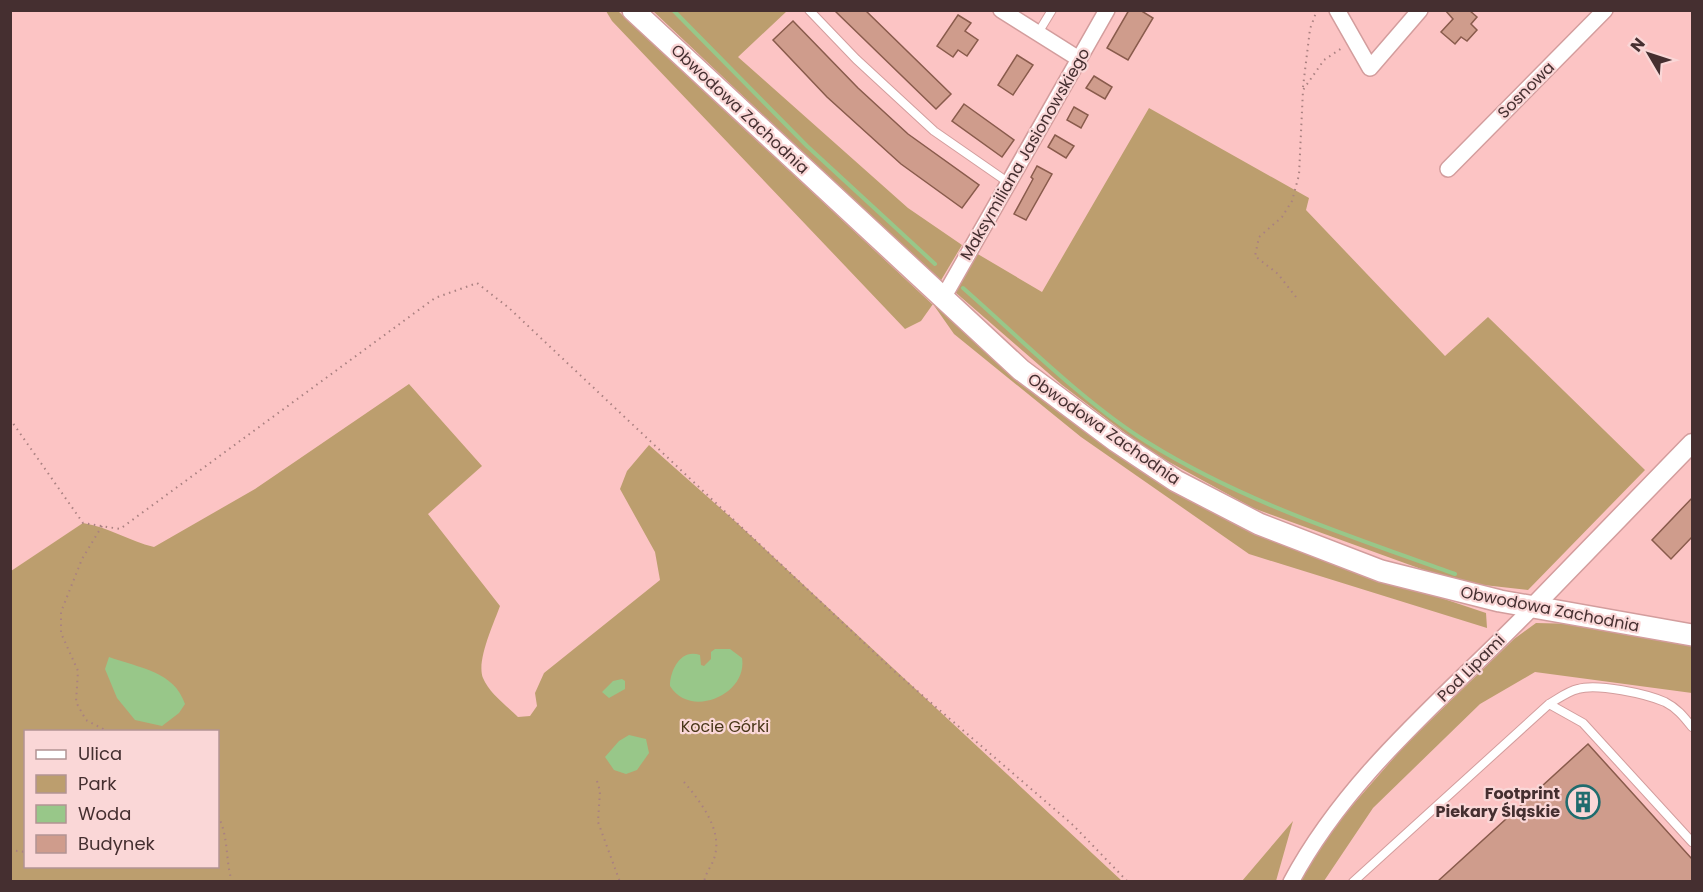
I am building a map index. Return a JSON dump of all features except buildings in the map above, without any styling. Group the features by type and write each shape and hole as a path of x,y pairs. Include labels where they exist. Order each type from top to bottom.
{"main road":[{"name":"Obwodowa Zachodnia","path":"633,10 1021,370 1116,441 1176,481 1259,524 1381,571 1444,589 1532,608 1692,636"}],"street":[{"path":"1001,10 1079,59"},
{"name":"Maksymiliana Jasionowskiego","path":"943,298 1107,10"},
{"path":"1337,10 1370,68 1420,10"},
{"name":"Sosnowa","path":"1448,169 1605,10"},
{"name":"Pod Lipami","path":"1291,882 1338,808 1373,766 1532,608 1692,443"}],"lane":[{"path":"808,10 856,59 934,131 1009,183"},
{"path":"1038,33 1052,10"},
{"path":"1353,882 1550,704 1579,688 1631,693 1665,702 1679,711 1692,727"},
{"path":"1550,704 1583,723 1692,842"}],"path":[{"path":"1296,297 1278,274 1255,256 1259,237 1282,217 1292,201 1299,176 1303,90 1310,29 1317,10"},
{"path":"1303,90 1324,60 1352,40"},
{"path":"10,419 83,523 120,529 435,298 477,283 509,308 893,670 1073,825 1128,882"},
{"path":"102,526 82,559 60,612 61,633 78,671 76,702 86,720 104,730"},
{"path":"597,781 600,791 598,822 620,882"},
{"path":"684,782 704,808 718,842 714,859 705,873 704,882"},
{"path":"219,819 228,844 228,868 232,882"}],"green space":[{"path":"606,11 618,11 933,304 921,321 905,329 612,21"},
{"path":"653,11 787,11 738,57 908,208 962,245 940,282"},
{"path":"1149,108 1309,198 1306,210 1445,356 1488,317 1645,470 1528,590 1457,582 1253,508 1149,451 1062,385 955,292 976,253 1042,292"},
{"path":"934,305 959,322 1054,407 1202,507 1310,554 1486,613 1487,628 1249,554 1081,437 954,334"},
{"name":"Kocie Górki","path":"409,384 482,466 428,514 500,606 482,662 481,671 486,684 518,717 530,716 537,706 535,693 544,673 660,580 655,552 620,489 627,471 649,445 736,522 1122,881 11,882 11,571 83,523 154,547 255,489"},
{"path":"1536,623 1578,624 1692,644 1692,693 1535,672 1480,704 1373,808 1324,881 1298,882 1330,831 1406,744 1514,639"},
{"path":"1293,821 1276,881 1242,881"}],"water":[{"path":"715,649 730,649 742,658 741,671 736,683 716,698 703,701 691,701 679,696 670,686 674,667 682,658 693,654 700,655 701,665 704,666 711,659 711,652"},
{"path":"109,657 154,672 173,684 185,704 179,713 162,726 135,720 117,698 105,669"},
{"path":"622,679 625,681 625,689 609,698 602,692 613,681"},
{"path":"629,735 646,739 649,753 637,770 626,774 614,770 605,757 619,741"}],"waterway":[{"path":"673,10 807,146 935,264"},
{"path":"963,288 1052,369 1099,408 1147,442 1183,463 1221,483 1298,516 1455,574"}],"place":[{"name":"Footprint Piekary Śląskie","path":"1583,802"}]}
